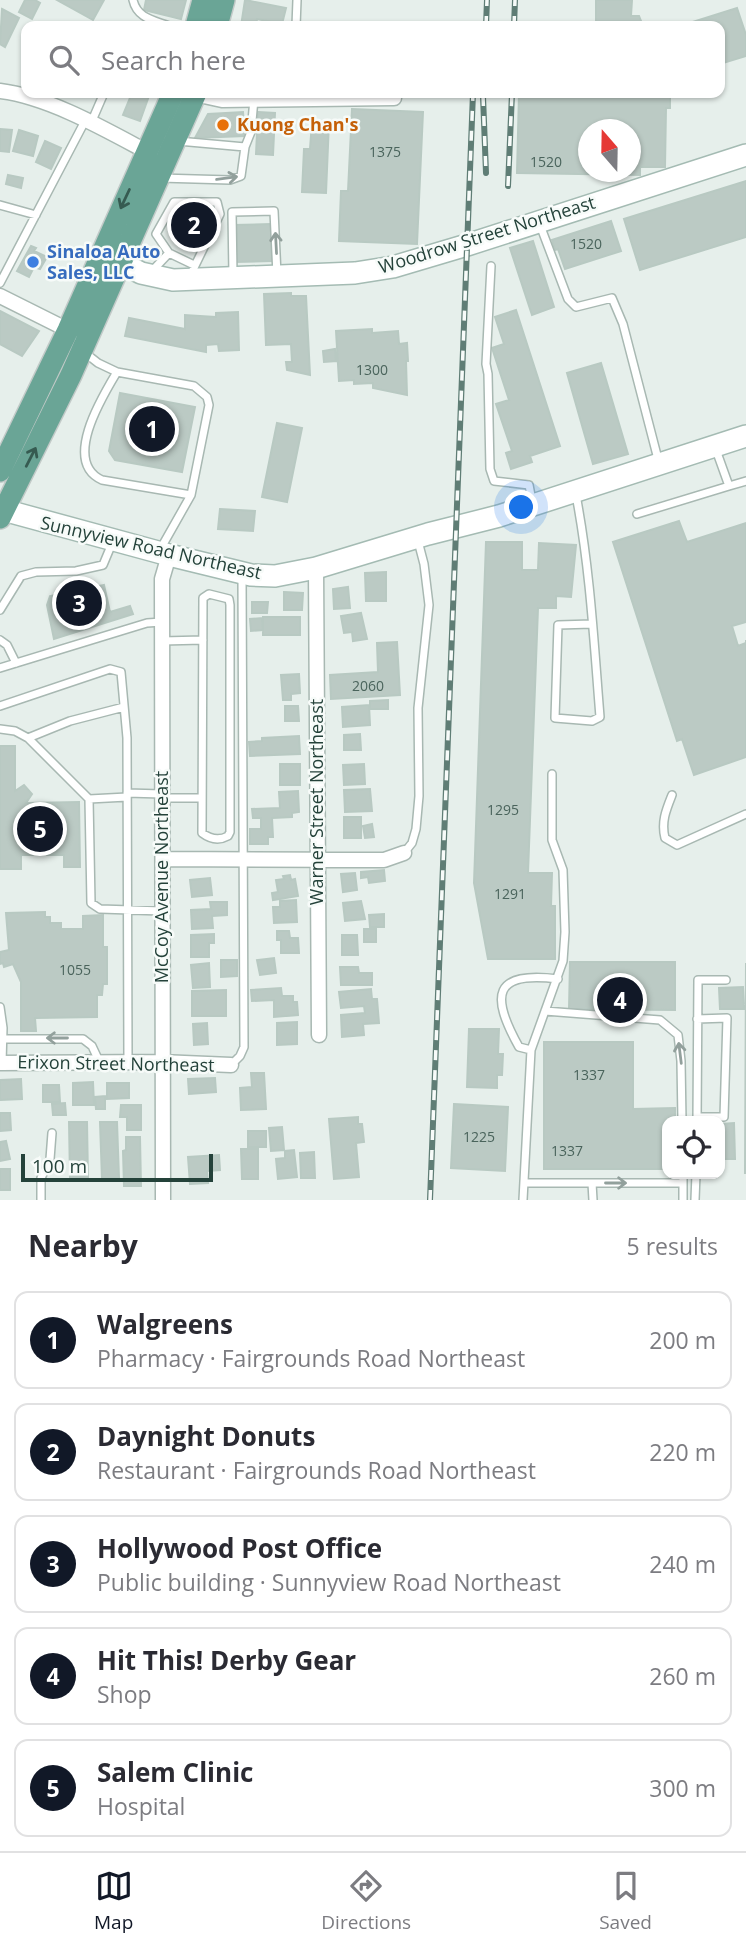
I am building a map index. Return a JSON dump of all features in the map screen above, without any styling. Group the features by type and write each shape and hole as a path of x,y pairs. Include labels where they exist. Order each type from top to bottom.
{"main road":[{"path":"197,21 203,0"},
{"path":"218,21 224,0"},
{"path":"110,258 151,209 172,98"},
{"path":"1,512 79,340 110,258 158,165 176,141 192,98"},
{"name":"Woodrow Street Northeast","path":"110,258 148,275 191,272 233,278 355,273 393,267 746,155"},
{"path":"0,471 79,340"},
{"name":"Sunnyview Road Northeast","path":"1,512 164,554 242,572 275,576 316,568 533,505 746,436"}],"street":[{"path":"0,91 21,95"},
{"path":"34,98 88,122 158,165"},
{"path":"213,98 394,98"},
{"path":"0,296 79,340"},
{"name":"McCoy Avenue Northeast","path":"163,1200 161,1062 164,554"},
{"name":"Warner Street Northeast","path":"316,568 319,1035"},
{"path":"163,859 384,860 404,853"},
{"name":"Erixon Street Northeast","path":"1,1063 161,1062 231,1065"}],"lane":[{"path":"133,0 137,11 156,21"},
{"path":"292,0 297,0 296,21"},
{"path":"0,283 101,98"},
{"path":"158,165 230,180 241,176 244,147 251,132 254,99"},
{"path":"176,141 244,147"},
{"path":"174,202 216,202 220,214 191,272 169,253 156,234 167,216 174,202"},
{"path":"0,205 36,215"},
{"path":"151,209 167,216"},
{"path":"233,278 232,212 274,211 278,276"},
{"path":"539,221 568,299 576,307 611,298 623,324 654,450 660,464"},
{"path":"148,275 169,253"},
{"path":"491,266 486,354 490,469 494,481 528,485 533,505"},
{"path":"79,340 98,363 117,372 194,386 202,390 207,397 209,405 191,495 164,554"},
{"path":"117,372 91,423 84,459 87,468 92,476 102,480 191,495"},
{"path":"715,447 729,486"},
{"path":"637,514 746,481"},
{"path":"576,491 586,547 600,716 592,721 555,718 558,625 592,624"},
{"path":"404,853 412,843 416,829 419,796 418,708 429,605 425,564 417,537"},
{"path":"0,610 21,576 36,572 76,571 103,565 113,540"},
{"path":"231,1065 244,1048 242,572"},
{"path":"209,594 229,599 228,836 216,839 202,833 202,798 203,598 209,594"},
{"path":"0,668 147,623 162,622"},
{"path":"0,640 7,645 16,663"},
{"path":"162,641 203,640"},
{"path":"0,706 110,669 121,672 127,795 128,1062"},
{"path":"28,738 70,721 124,707"},
{"path":"0,729 15,731 28,738 89,799 91,903 95,908 162,911"},
{"path":"523,1200 531,1050 558,979 563,961 565,932 563,870 552,840 552,774"},
{"path":"89,799 127,795 202,798"},
{"path":"672,795 665,814 664,838 677,845 746,814"},
{"path":"531,1050 519,1047 515,1040 503,1007 502,991 508,982 519,978 535,976 558,979"},
{"path":"697,1116 698,980 726,980"},
{"path":"0,1007 3,1039 1,1063"},
{"path":"545,1011 660,1020 678,1035 682,1116"},
{"path":"697,1018 727,1018 724,1116"},
{"path":"3,1039 83,1038 92,1046 99,1062"},
{"path":"41,1200 41,1178 50,1159 52,1133"},
{"path":"683,1179 683,1200"},
{"path":"695,1179 695,1200"},
{"path":"524,1183 683,1183"},
{"path":"592,1183 593,1200"}],"building":[{"path":"25,0 40,3 32,19 19,12"},
{"path":"57,0 104,0 93,20"},
{"path":"146,0 186,0 181,19 144,10"},
{"path":"245,0 286,8 283,21 242,21"},
{"path":"596,0 632,0 631,16 639,16 641,21 596,21"},
{"path":"737,8 746,35 746,56 725,62 725,21 696,21"},
{"path":"2,9 19,18 5,47 0,44"},
{"path":"130,98 148,98 140,121 123,115"},
{"path":"519,98 670,98 670,108 666,108 665,167 641,167 641,119 578,119 578,174 517,173"},
{"path":"352,109 423,112 417,244 339,241 341,191 348,191"},
{"name":"Kuong Chan's","path":"243,112 245,136 195,138 208,114"},
{"path":"258,112 275,113 273,155 256,154"},
{"path":"312,122 329,122 326,193 302,192 304,149 310,149"},
{"path":"0,129 12,130 9,152 0,151"},
{"path":"19,130 38,136 33,156 13,151"},
{"path":"45,141 61,148 51,169 36,162"},
{"path":"8,175 23,178 21,188 6,184"},
{"path":"746,181 746,237 640,270 624,219"},
{"path":"192,205 212,212 195,247 176,238"},
{"path":"611,221 621,251 565,269 552,240"},
{"path":"271,224 272,261 235,262 234,225"},
{"path":"533,241 554,307 532,315 510,248"},
{"name":"Sinaloa Auto Sales, LLC","path":"31,246 36,248 34,251 47,257 40,269 34,267 29,277 17,271"},
{"path":"291,293 291,296 306,296 310,375 287,370 286,362 292,362 291,344 266,345 264,294"},
{"path":"516,310 560,446 530,456 532,462 511,469 506,453 512,451 496,404 509,400 492,348 504,344 495,317"},
{"path":"0,311 39,331 22,356 0,344"},
{"path":"238,312 239,350 219,351 218,344 206,345 206,352 125,336 129,318 185,329 185,315 216,317 216,313"},
{"path":"372,329 372,333 398,331 399,344 407,343 407,395 373,388 373,383 354,384 354,380 339,381 336,331"},
{"path":"335,349 336,361 324,362 323,351"},
{"path":"601,363 628,454 593,464 567,373"},
{"path":"120,393 195,407 182,472 115,460 109,451"},
{"path":"277,423 302,428 287,502 262,497"},
{"path":"220,509 255,511 253,531 218,529"},
{"path":"679,521 687,542 746,523 746,622 732,626 738,646 746,643 746,757 694,775 682,739 677,741 613,542"},
{"path":"486,542 522,542 522,570 538,570 539,543 576,545 571,597 556,596 556,608 538,608 528,873 552,873 551,906 555,906 555,959 488,959 474,883"},
{"path":"386,572 386,601 366,601 365,573"},
{"path":"104,585 110,612 130,606 133,614 54,639 47,605 50,596"},
{"path":"348,587 350,608 334,609 333,589"},
{"path":"284,592 303,593 302,610 284,610"},
{"path":"252,602 268,602 267,613 252,613"},
{"path":"361,613 367,639 353,641 352,632 344,633 341,616"},
{"path":"263,617 300,617 300,635 263,635"},
{"path":"262,618 263,630 251,631 250,619"},
{"path":"397,642 400,695 331,699 330,675 378,672 377,643"},
{"path":"299,674 300,693 291,694 291,700 283,700 281,675"},
{"path":"388,700 388,709 370,709 370,701"},
{"path":"369,705 370,725 343,727 342,707"},
{"path":"285,706 298,706 299,721 285,721"},
{"path":"360,734 361,750 344,750 344,735"},
{"path":"299,736 300,754 250,756 249,742 262,741 262,738"},
{"path":"0,746 15,746 15,791 24,785 32,794 26,803 79,802 80,867 64,867 64,855 21,855 21,869 0,869"},
{"path":"280,764 300,764 300,785 280,785"},
{"path":"364,764 365,784 344,785 343,765"},
{"path":"370,789 372,811 345,812 344,790"},
{"path":"298,791 299,812 292,813 292,817 272,818 273,837 268,837 268,844 250,844 250,829 261,829 261,818 253,818 252,809 280,808 279,792"},
{"path":"344,817 361,817 361,838 344,838"},
{"path":"372,824 374,837 365,838 363,826"},
{"path":"384,870 385,881 369,883 368,877 361,878 361,872"},
{"path":"355,873 357,890 343,892 341,874"},
{"path":"290,875 291,880 295,879 298,896 273,900 272,893 278,892 276,880"},
{"path":"210,878 212,895 192,897 190,880"},
{"path":"296,900 297,922 274,923 273,907 280,907 280,901"},
{"path":"361,901 365,919 345,921 343,903"},
{"path":"210,902 227,902 227,915 212,916 213,928 192,929 191,910 211,909"},
{"path":"45,912 45,917 50,917 50,923 61,923 61,929 83,929 83,916 103,915 103,947 107,947 107,984 103,984 102,995 97,995 97,1017 35,1018 36,1031 21,1031 21,982 13,964 4,967 3,963 0,964 0,952 9,950 6,913"},
{"path":"384,914 384,927 370,927 369,915"},
{"path":"364,929 376,929 376,942 364,942"},
{"path":"277,931 289,931 290,938 298,938 299,953 281,953 281,940 277,940"},
{"path":"214,934 214,943 209,943 209,957 191,957 191,935"},
{"path":"342,935 357,935 358,955 342,955"},
{"path":"274,958 276,973 260,975 257,960"},
{"path":"221,960 237,960 237,976 221,977"},
{"path":"570,962 675,962 675,1010 569,1009"},
{"path":"209,963 210,987 193,988 191,965"},
{"path":"746,963 746,1173 745,1173"},
{"path":"340,967 358,967 359,973 372,973 372,985 341,985"},
{"path":"743,987 744,1009 720,1009 719,988"},
{"path":"281,988 282,996 293,996 293,1002 297,1002 298,1015 274,1017 274,1000 252,1001 251,990"},
{"path":"371,989 372,999 377,999 379,1023 363,1024 364,1035 342,1037 341,1015 365,1013 364,1006 341,1008 339,992"},
{"path":"226,990 226,1016 192,1016 192,991"},
{"path":"297,1022 297,1044 277,1045 277,1023"},
{"path":"207,1023 208,1044 194,1045 193,1024"},
{"path":"469,1029 499,1029 498,1054 503,1054 502,1075 497,1075 497,1088 467,1087"},
{"path":"544,1042 633,1042 633,1109 675,1108 675,1116 662,1116 662,1169 544,1169"},
{"path":"251,1073 264,1073 266,1109 241,1110 240,1088 252,1087"},
{"path":"215,1078 216,1092 189,1094 188,1079"},
{"path":"21,1079 22,1099 0,1100 0,1080"},
{"path":"93,1082 94,1105 73,1105 73,1083"},
{"path":"107,1083 129,1083 129,1098 107,1099"},
{"path":"43,1085 59,1085 60,1102 43,1102"},
{"path":"105,1096 105,1109 96,1109 95,1097"},
{"path":"65,1103 66,1115 53,1115 52,1104"},
{"path":"454,1104 508,1107 505,1171 451,1168"},
{"path":"121,1105 141,1105 141,1130 127,1130 127,1117 120,1117"},
{"path":"0,1113 10,1113 11,1130 0,1131"},
{"path":"358,1117 358,1124 362,1124 364,1142 356,1143 359,1177 334,1179 329,1119"},
{"path":"69,1122 87,1122 88,1179 70,1179"},
{"path":"100,1122 117,1122 119,1178 102,1179"},
{"path":"734,1123 735,1159 725,1159 725,1124"},
{"path":"282,1127 284,1150 271,1151 269,1128"},
{"path":"248,1131 266,1131 266,1147 248,1147"},
{"path":"126,1137 140,1137 141,1186 124,1186 123,1151 126,1150"},
{"path":"6,1141 10,1159 0,1161 0,1142"},
{"path":"241,1149 258,1149 258,1179 242,1179"},
{"path":"294,1150 297,1177 278,1179 276,1159 285,1158 285,1151"},
{"path":"314,1152 315,1178 301,1178 300,1153"},
{"path":"219,1155 220,1170 207,1171 208,1183 190,1184 188,1157"},
{"path":"0,1169 10,1169 10,1190 0,1190"}],"railway":[{"path":"486,21 487,0"},
{"path":"514,21 515,0"},
{"path":"430,1200 473,98"},
{"path":"483,98 486,173"},
{"path":"508,186 512,98"}],"place":[{"name":"Kuong Chan's","path":"223,125"},
{"name":"Daynight Donuts","path":"194,225"},
{"name":"Sinaloa Auto Sales, LLC","path":"33,262"},
{"name":"Walgreens","path":"152,429"},
{"name":"Hollywood Post Office","path":"79,603"},
{"name":"Salem Clinic","path":"40,829"},
{"name":"Hit This! Derby Gear","path":"620,1000"}]}
